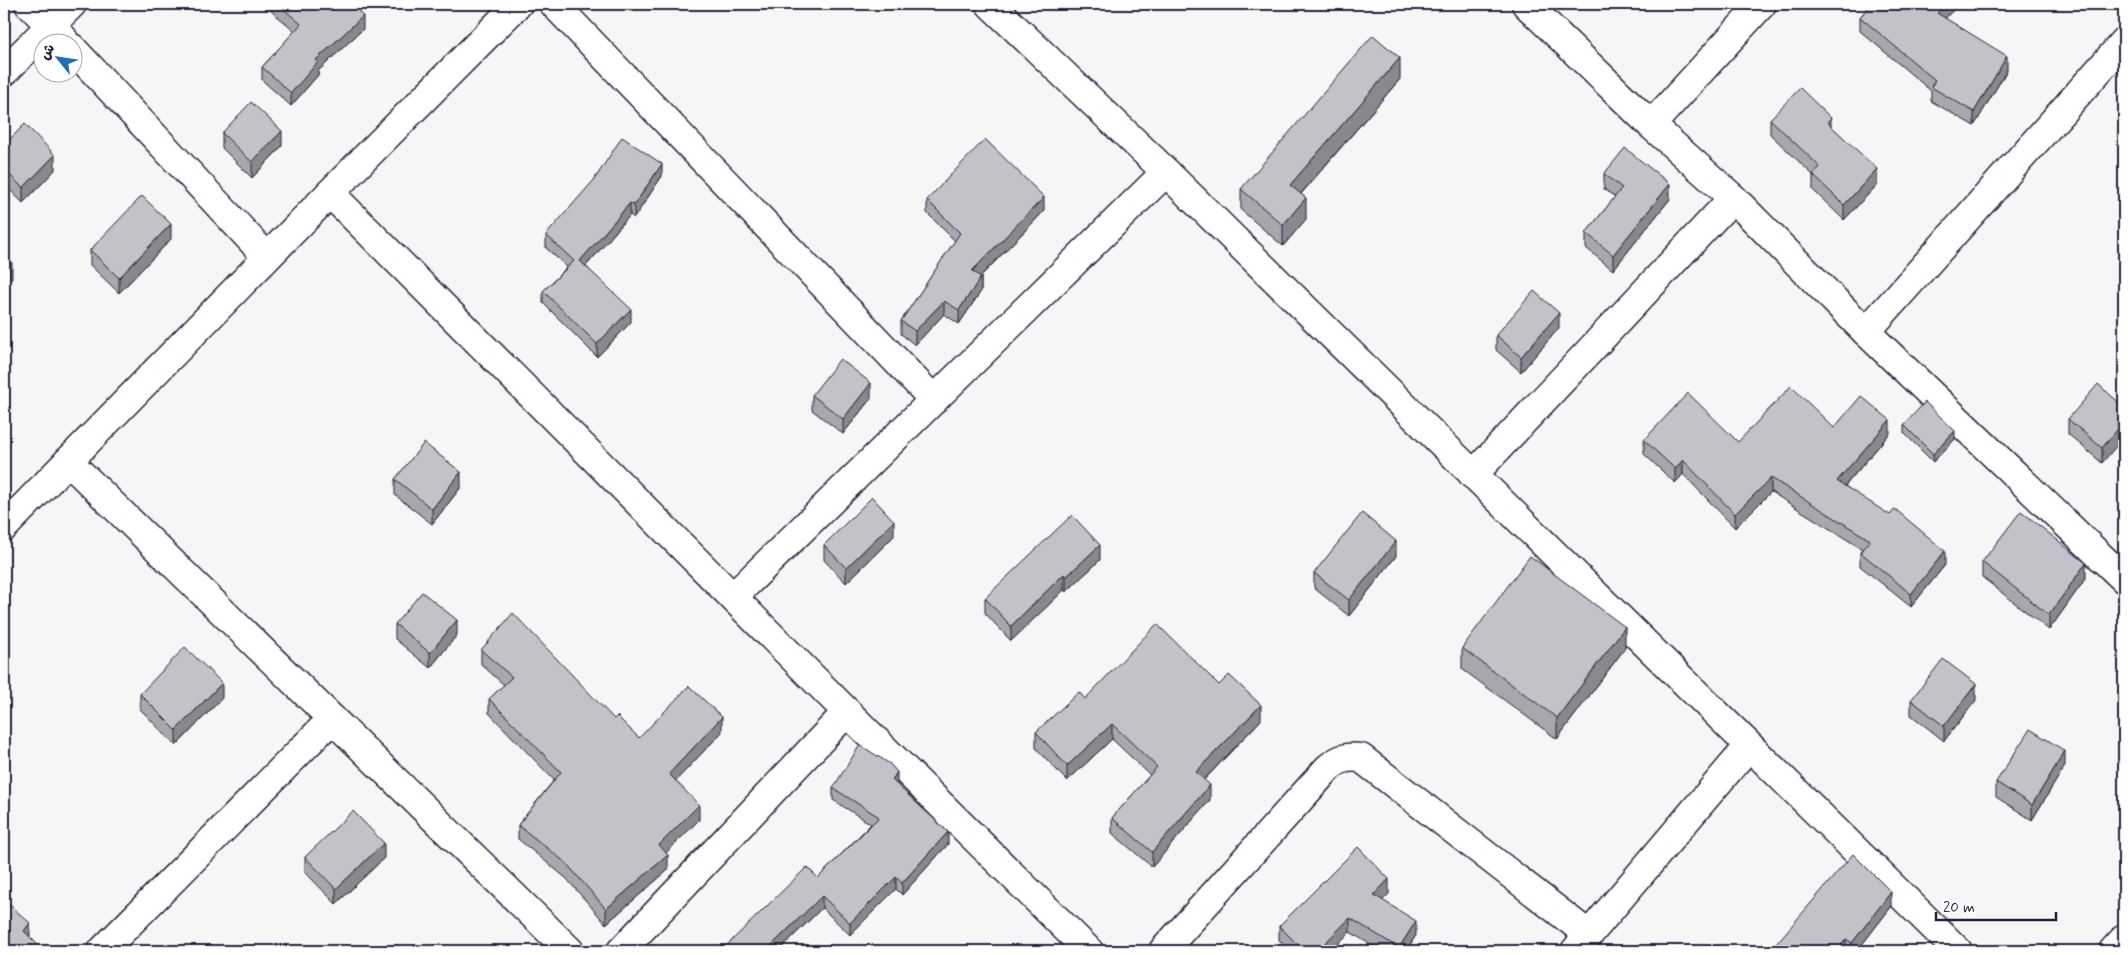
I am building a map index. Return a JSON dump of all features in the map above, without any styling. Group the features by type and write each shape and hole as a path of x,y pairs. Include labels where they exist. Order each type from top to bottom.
{"street":[{"path":"29,4 58,32"},
{"path":"59,32 72,4"},
{"path":"4,528 267,257 518,4"},
{"path":"554,4 934,400"},
{"path":"990,4 1166,172 1958,951"},
{"path":"1526,4 1651,124 1733,198 1866,332 2124,579"},
{"path":"1651,124 1762,4"},
{"path":"1866,332 2124,42"},
{"path":"4,72 32,52"},
{"path":"82,59 267,257"},
{"path":"733,597 1166,172"},
{"path":"330,193 847,712 1090,951"},
{"path":"1473,475 1733,198"},
{"path":"68,461 570,951"},
{"path":"621,951 847,712"},
{"path":"102,951 332,719"},
{"path":"1163,951 1328,768 1338,759 1349,756 1361,758 1582,943 1749,746"},
{"path":"2113,951 2124,939"}],"building":[{"path":"278,4 352,4 363,16 316,60 318,62 291,93 262,67 301,24"},
{"path":"1871,4 1946,4 1937,13 2007,56 1974,112 1931,87 1935,80 1860,17"},
{"path":"1373,35 1400,58 1290,185 1306,198 1283,225 1241,189"},
{"path":"1800,88 1831,118 1827,122 1877,169 1844,205 1813,175 1820,167 1770,119"},
{"path":"251,102 282,131 252,162 222,133"},
{"path":"25,124 55,155 23,188 4,169 4,145"},
{"path":"622,137 662,164 634,205 630,203 580,261 631,309 597,344 543,291 574,261 546,235 594,180"},
{"path":"985,139 1044,197 972,271 981,277 959,310 944,301 915,331 901,321 960,233 927,200"},
{"path":"1625,148 1670,184 1613,255 1586,233 1622,188 1604,174"},
{"path":"142,196 171,224 119,278 90,250"},
{"path":"4,254 12,263 4,270"},
{"path":"1534,291 1559,313 1521,357 1496,335"},
{"path":"840,359 871,383 843,419 812,395"},
{"path":"2098,384 2124,407 2124,422 2102,448 2068,419"},
{"path":"1791,386 1834,428 1861,396 1890,420 1837,481 1890,515 1895,509 1945,551 1911,594 1860,552 1870,540 1771,478 1735,514 1683,460 1675,469 1644,440 1688,393 1738,442"},
{"path":"1925,402 1955,431 1933,454 1904,425"},
{"path":"424,443 461,472 432,509 395,479"},
{"path":"872,497 894,521 846,568 824,545"},
{"path":"2021,511 2086,563 2049,615 1982,562"},
{"path":"1362,513 1396,541 1349,600 1314,573"},
{"path":"1072,515 1100,545 1066,577 1064,574 1011,626 985,598"},
{"path":"1530,556 1625,627 1557,718 1462,648"},
{"path":"422,592 457,620 430,653 395,624"},
{"path":"513,613 614,719 617,716 639,738 689,686 722,717 669,774 699,805 659,845 668,855 606,909 566,863 518,825 561,772 489,699 512,677 481,650"},
{"path":"1157,624 1219,685 1229,675 1261,705 1196,772 1210,785 1152,852 1112,818 1157,767 1112,724 1067,766 1036,732 1079,692 1085,699"},
{"path":"185,647 222,683 176,730 140,694"},
{"path":"1943,659 1976,684 1944,726 1911,700"},
{"path":"2030,729 2065,751 2032,805 1996,782"},
{"path":"860,745 890,764 897,772 892,780 948,832 902,883 896,877 850,923 822,896 767,951 726,951 723,949 807,867 818,878 879,817 833,788"},
{"path":"353,811 384,843 336,889 305,857"},
{"path":"1358,847 1389,879 1374,895 1416,921 1399,948 1350,918 1317,951 1304,951 1279,926"},
{"path":"1853,854 1891,892 1852,943 1846,939 1836,951 1770,951"},
{"path":"4,900 30,923 24,931 40,947 37,951 4,951"}]}
